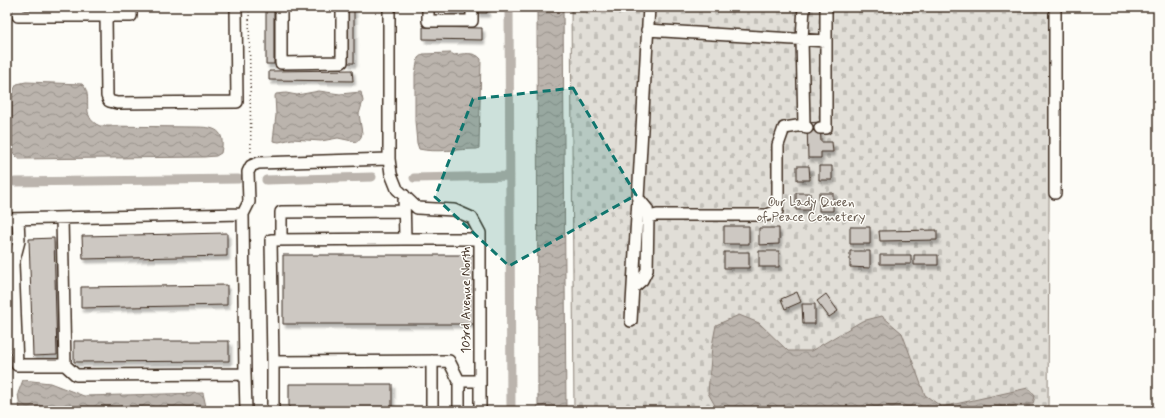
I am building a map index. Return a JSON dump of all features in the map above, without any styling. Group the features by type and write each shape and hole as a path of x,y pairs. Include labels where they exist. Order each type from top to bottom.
{"street":[{"path":"18,7 18,16 50,11 75,11 130,16 130,7"},
{"path":"102,13 106,96 109,101 116,103 237,102 236,7"},
{"path":"281,7 281,63 342,62 342,7"},
{"name":"103rd Avenue North","path":"389,7 389,159 391,174 397,189 418,208 454,210 472,218 480,233 480,411"},
{"path":"428,7 428,21 472,21 472,7"},
{"path":"631,321 649,7"},
{"path":"648,217 657,215 767,215 777,211 778,145 784,128 805,126 802,39 804,7"},
{"path":"820,128 826,128 826,7"},
{"path":"1055,7 1055,192"},
{"path":"647,30 826,41"},
{"path":"246,411 243,214 249,202 248,172 251,166 258,163 389,159"},
{"path":"404,195 405,239"},
{"path":"633,288 642,280 647,270 647,209 638,198"},
{"path":"282,240 281,212 404,211"},
{"path":"243,214 12,219 19,241 13,264 17,365 65,365 76,375 246,374"},
{"path":"62,218 65,365"},
{"path":"273,411 271,240 480,238"},
{"path":"432,361 432,411"},
{"path":"273,362 449,361 459,381 459,411"},
{"path":"459,381 480,381"}],"path":[{"path":"249,7 251,166"}],"highlighted area":[{"path":"573,88 636,195 509,266 435,197 473,99"}],"green space":[{"name":"Our Lady Queen of Peace Cemetery","path":"571,7 1050,7 1048,411 574,411"}],"water":[{"path":"537,7 563,7 566,411 538,411"},
{"path":"451,53 454,55 472,54 481,59 479,148 440,151 419,149 415,121 415,73 418,58 423,54"},
{"path":"26,82 82,84 86,89 88,112 90,117 93,122 100,126 201,127 213,129 220,134 222,139 221,153 216,156 204,157 19,159 14,154 12,148 11,94 17,84"},
{"path":"319,91 340,94 361,92 363,101 359,114 362,133 357,142 338,138 321,141 292,139 279,142 273,141 276,115 276,94 286,93 297,95"},
{"path":"739,315 759,323 788,351 811,351 862,321 882,316 902,333 925,395 942,407 1028,388 1035,396 1033,404 945,411 718,411 708,393 712,346 716,325"},
{"path":"23,380 50,383 84,396 203,393 207,411 20,411 18,393"}],"building":[{"path":"266,7 274,7 274,64 266,64"},
{"path":"347,7 354,7 354,63 347,63"},
{"path":"447,7 468,7 468,11 447,11"},
{"path":"477,7 487,7 487,13 477,13"},
{"path":"423,27 482,28 482,40 423,39"},
{"path":"352,70 353,81 269,80 269,71"},
{"path":"820,122 821,142 832,142 833,152 821,152 821,158 808,158 807,123"},
{"path":"797,166 809,166 810,180 797,180"},
{"path":"819,166 832,166 832,180 819,180"},
{"path":"796,193 810,193 810,210 796,210"},
{"path":"819,193 833,193 833,211 819,211"},
{"path":"724,226 749,226 749,244 724,244"},
{"path":"850,227 870,227 870,244 850,244"},
{"path":"759,228 779,228 779,244 759,245"},
{"path":"937,230 937,240 880,241 879,231"},
{"path":"227,233 227,256 83,259 82,236"},
{"path":"54,238 57,355 33,356 29,239"},
{"path":"759,251 779,251 779,267 759,267"},
{"path":"850,251 870,251 870,268 850,267"},
{"path":"724,252 749,252 749,268 724,268"},
{"path":"283,255 475,255 475,324 283,324"},
{"path":"880,255 911,255 911,264 880,264"},
{"path":"914,255 938,255 938,265 914,265"},
{"path":"227,285 227,305 81,308 81,287"},
{"path":"797,292 801,302 785,309 781,299"},
{"path":"826,294 838,311 829,317 817,301"},
{"path":"802,304 815,304 815,324 803,324"},
{"path":"74,341 229,341 229,361 74,362"},
{"path":"289,384 392,384 392,411 289,411"}],"waterway":[{"path":"509,7 511,411"},
{"path":"414,178 510,176"},
{"path":"266,180 372,177"},
{"path":"15,182 238,179"}]}
